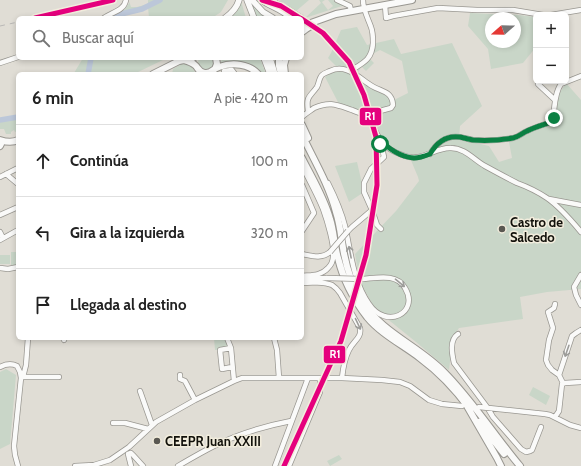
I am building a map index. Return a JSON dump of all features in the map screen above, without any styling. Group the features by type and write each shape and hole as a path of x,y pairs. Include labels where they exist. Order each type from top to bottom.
{"highway":[{"path":"305,24 350,8 364,9 412,0"},
{"path":"304,30 330,16"},
{"path":"157,72 182,60 195,65"},
{"path":"195,60 195,65 198,70 205,72"},
{"path":"210,72 217,60"},
{"path":"279,60 280,72"},
{"path":"285,60 285,72"},
{"path":"211,72 219,67 231,65 242,65 251,68 256,72"},
{"path":"304,129 319,163 320,172"},
{"path":"304,139 334,204 339,222 347,268 354,286 362,300 374,316 385,327 443,370 460,389 505,449 520,466"},
{"path":"0,140 8,142 16,140 10,144 0,147 0,140"},
{"path":"304,148 328,198 344,276"},
{"path":"304,162 326,207 333,230 337,257 357,303 373,324 421,358 452,386 501,466"},
{"path":"464,404 514,466"},
{"path":"481,416 524,466"}],"main road":[{"path":"228,16 234,11 239,0"},
{"path":"246,0 249,16"},
{"path":"246,0 253,16"},
{"path":"252,0 268,15"},
{"path":"265,60 269,72"},
{"path":"271,60 275,72"}],"street":[{"path":"107,16 123,8 126,0"},
{"path":"262,0 270,6 298,16"},
{"path":"273,0 288,16"},
{"path":"337,0 350,8"},
{"path":"350,71 366,61 372,52 372,29 364,9 363,0"},
{"path":"385,5 386,18 438,8 513,10 533,13"},
{"path":"569,12 581,10"},
{"path":"0,63 16,58"},
{"path":"242,65 252,72"},
{"path":"305,114 308,97 318,84 322,75 332,70 342,68 350,71 376,88 387,93 392,100 393,105 391,108 365,115"},
{"path":"224,71 232,70 234,72"},
{"path":"430,154 437,144 448,138 455,137 473,140 489,140 518,137 528,131 553,121 555,100 561,84 581,76"},
{"path":"538,84 555,100"},
{"path":"305,114 324,105 334,104 365,115 374,126 380,139 384,158 371,169 364,183 364,192 377,225 381,229"},
{"path":"380,139 390,149 405,156 415,158 442,149 451,148 459,149 468,153 483,165 527,186 548,199 560,208 581,232"},
{"path":"304,279 356,279 363,279 391,278 397,279 405,287 409,298 408,305 405,310 395,317 390,318 377,313 369,304 357,282 356,279 353,267 340,208 319,163"},
{"path":"0,177 16,169"},
{"path":"304,170 323,209 329,230 333,256 329,268 325,271 316,275 304,276"},
{"path":"6,174 16,182"},
{"path":"304,190 314,213 304,228"},
{"path":"548,199 581,205"},
{"path":"0,215 16,208"},
{"path":"304,254 319,257 325,256 348,231 372,210"},
{"path":"0,232 1,239 16,231"},
{"path":"0,268 8,269 16,267"},
{"path":"581,275 574,287 581,306"},
{"path":"304,282 332,285 336,288 360,328 361,333 359,338 348,351 342,378"},
{"path":"555,304 554,308 548,312 553,328 549,340 546,360 552,370 559,375 563,383 561,387 559,412 555,417"},
{"path":"559,375 572,336 581,330"},
{"path":"458,334 452,341 454,363 493,417 521,449 526,452 532,450 541,427"},
{"path":"18,466 15,456 14,443 22,378 26,365 28,340"},
{"path":"228,340 231,348 234,380"},
{"path":"274,340 278,358 277,378"},
{"path":"231,348 218,350 222,369 232,367"},
{"path":"18,368 26,359"},
{"path":"0,368 8,364 18,368 22,378"},
{"path":"180,375 180,379 185,381 195,400"},
{"path":"22,378 59,377"},
{"path":"75,466 99,464 130,451 128,447 142,436 152,425 195,400 234,380 242,378 342,378 400,382 410,386 429,400 442,404 464,404"},
{"path":"275,466 308,378"},
{"path":"289,466 320,392 320,378"},
{"path":"563,383 581,382"},
{"path":"140,391 152,425"},
{"path":"479,407 545,414 581,428"},
{"path":"178,466 214,446 246,433 292,421"},
{"path":"114,423 125,423 148,429"},
{"path":"126,453 131,466"},
{"path":"126,453 131,453 143,466"}],"green space":[{"path":"148,0 228,0 221,12 215,16 149,16 148,7 127,14 118,12 124,10 130,2 131,7 148,4"},
{"path":"249,0 266,16 255,16"},
{"path":"281,0 309,0 295,12 276,3"},
{"path":"319,0 325,0 322,2 328,10 333,6 328,0 333,0 345,5 305,18 321,3"},
{"path":"241,1 245,16 230,16"},
{"path":"470,13 485,14 485,46 468,26"},
{"path":"521,15 533,17 533,51 523,63 491,69 487,48 521,48"},
{"path":"357,27 367,45 394,39 401,54 452,43 482,106 460,126 459,139 489,146 499,162 512,158 509,142 528,131 554,121 558,95 565,84 567,84 581,100 581,289 547,292 520,297 523,319 459,328 451,340 449,370 375,309 360,282 355,254 396,211 419,181 410,158 380,139 365,115 340,106 325,77 338,68 328,58 341,30","holes":["380,50 402,61 408,93 392,101 390,96 357,75 365,58"]},
{"path":"370,59 374,63 366,71 362,67"},
{"path":"82,60 163,60 138,72 75,72"},
{"path":"199,60 212,60 213,63 212,67 206,70 199,67"},
{"path":"261,60 265,72 256,72 237,62 220,63 221,61"},
{"path":"179,64 190,64 195,72 172,72 173,69 180,65"},
{"path":"16,119 16,132 14,130 11,134 6,134 4,129 0,129 0,121"},
{"path":"357,162 364,192 349,202 335,166"},
{"path":"11,252 16,252 16,265 11,265"},
{"path":"0,255 10,255 10,264 0,264"},
{"path":"214,340 228,340 231,348 215,350"},
{"path":"6,369 16,375 10,444 0,449 0,372"},
{"path":"533,387 550,396 546,405 529,395"},
{"path":"339,455 342,459 330,466 327,461"}],"waterway":[{"path":"116,16 142,9 160,0"},
{"path":"88,72 91,60"},
{"path":"0,120 16,117"}],"railway":[{"path":"44,16 95,4"},
{"path":"0,26 16,22"},
{"path":"284,466 292,448"}],"transit line":[{"name":"R1","path":"44,16 113,0"},
{"name":"R1","path":"262,0 281,6 297,16"},
{"name":"R1","path":"284,466 341,341 366,255 377,185 376,137 364,95 349,62 323,33 304,20"}],"place":[{"name":"Castro de Salcedo","path":"502,229"},
{"name":"CEEPR Juan XXIII","path":"157,441"}],"route":[{"path":"380,144 380,139 383,144 390,149 405,156 415,158 430,154 437,144 448,138 461,137 473,140 489,140 518,137 528,131 553,121 554,118"}]}
